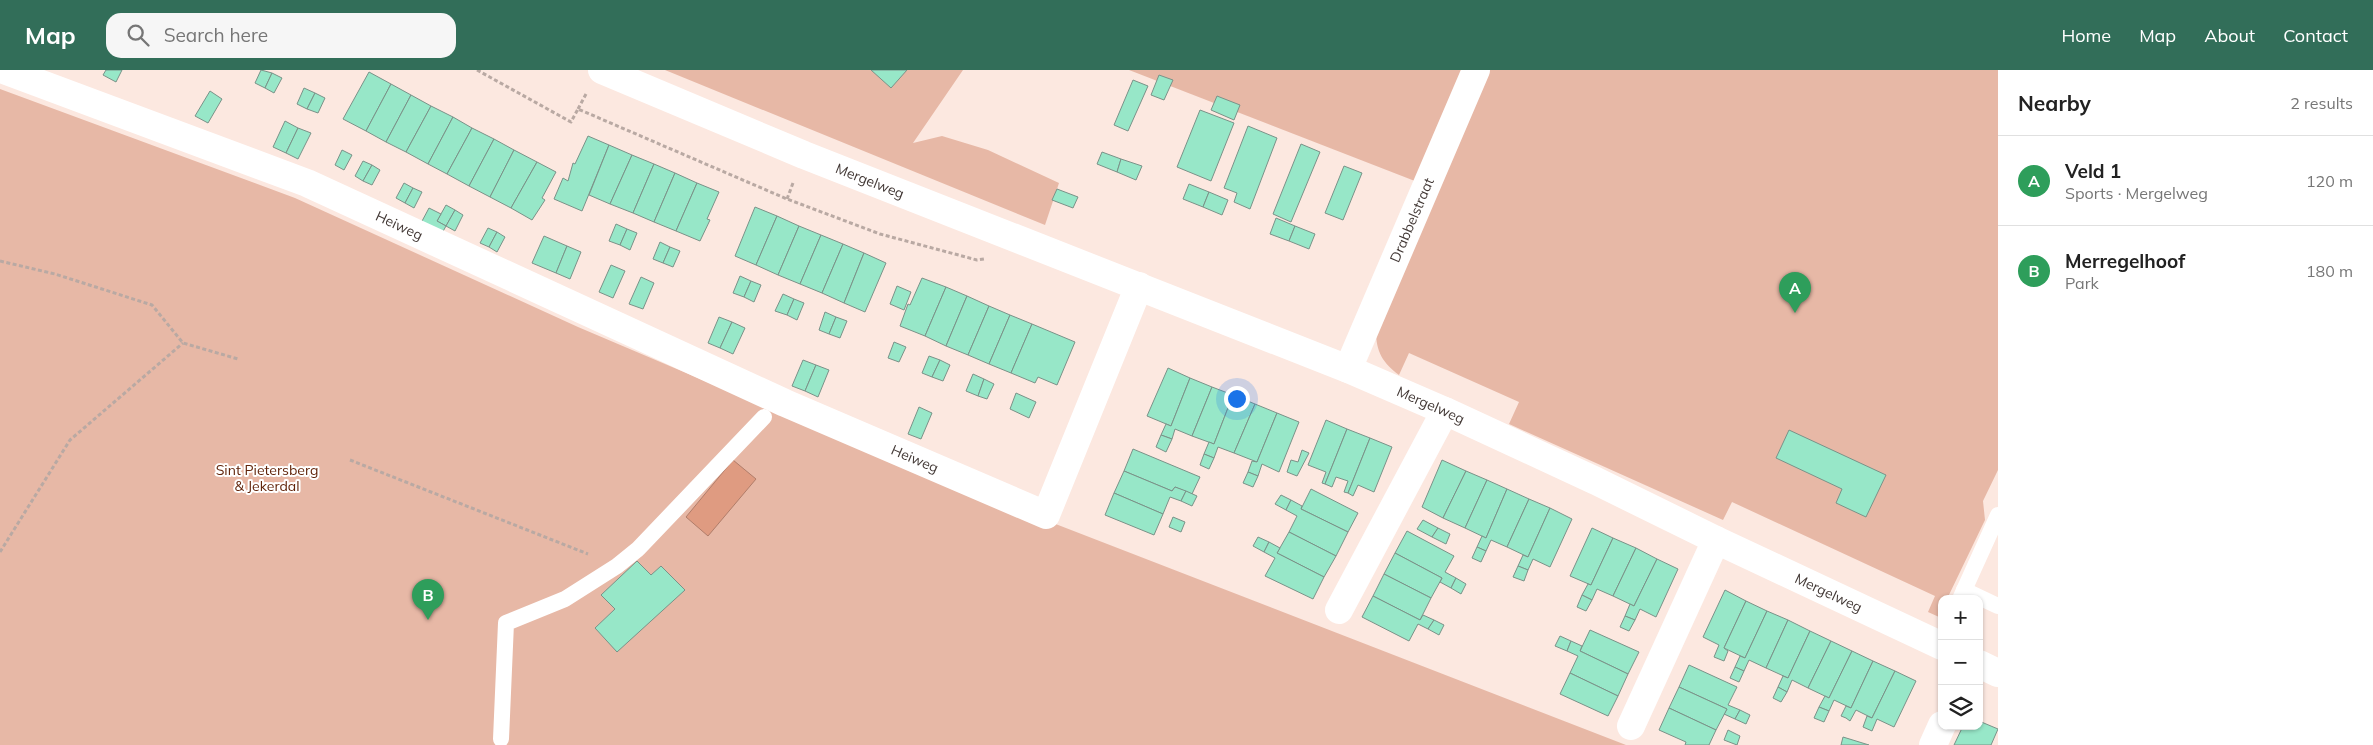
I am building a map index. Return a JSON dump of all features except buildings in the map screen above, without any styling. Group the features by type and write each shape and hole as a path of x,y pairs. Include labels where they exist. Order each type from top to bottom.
{"street":[{"name":"Heiweg","path":"4,70 307,183 774,410 1046,515 1139,286"},
{"name":"Mergelweg","path":"602,70 804,155 1021,242 1139,286 1348,369 1445,411 1596,481 1716,540 1938,642"},
{"name":"Drabbelstraat","path":"1348,369 1476,70"},
{"path":"1339,610 1445,411"},
{"path":"1631,726 1716,540"},
{"path":"1983,666 1998,672"},
{"path":"1933,745 1940,730"}],"lane":[{"path":"501,739 506,622 565,599 617,566 638,549 774,410"},
{"path":"1998,515 1962,594 1998,606"}],"path":[{"path":"477,70 571,122 578,109 787,199 880,234 978,260 986,258"},
{"path":"0,261 55,274 152,305 184,343 238,359"},
{"path":"0,552 70,440 184,343"},
{"path":"350,460 617,566"}],"green space":[{"path":"665,70 963,70 913,143 942,136 988,150 1059,183 1045,225"},
{"path":"1129,70 1467,70 1420,183"},
{"path":"1485,70 1998,70 1998,470 1983,501 1985,520 1949,595 1938,595 1938,617 1928,612 1935,596 1732,502 1723,520 1509,424 1519,402 1409,353 1399,375 1389,366 1379,351 1376,331"},
{"name":"Sint Pietersberg & Jekerdal","path":"0,89 295,198 578,327 705,381 1053,523 1626,745 0,745"}],"shaded area":[{"path":"733,460 756,479 708,536 686,517"}],"place":[{"name":"Veld 1","path":"1795,313"},
{"name":"Merregelhoof","path":"428,620"}]}
